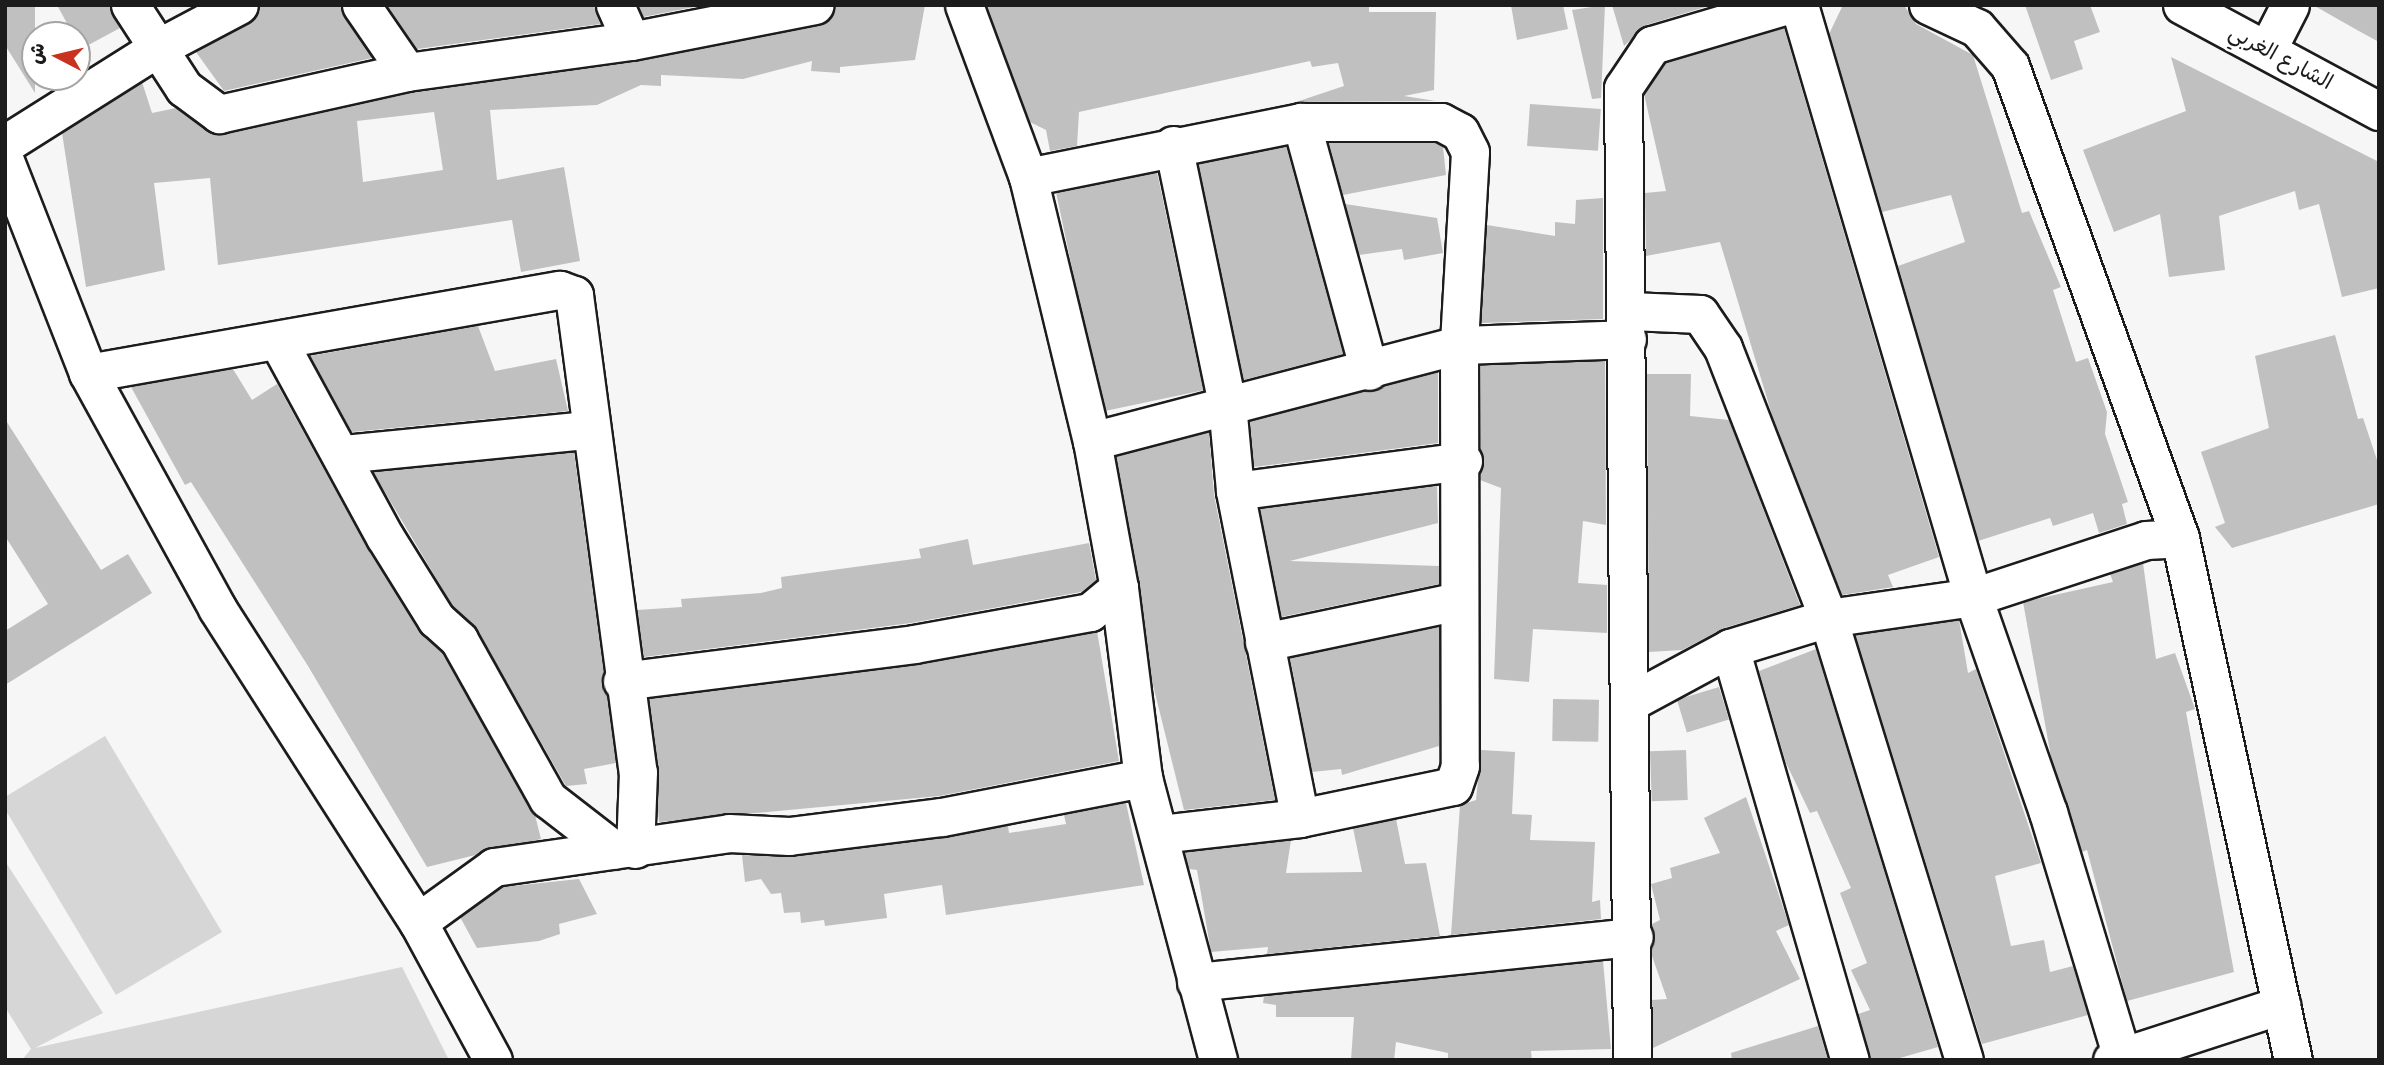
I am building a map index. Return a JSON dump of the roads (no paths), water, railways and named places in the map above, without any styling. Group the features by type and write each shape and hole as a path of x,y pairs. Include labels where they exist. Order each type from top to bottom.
{"street":[{"path":"130,5 154,50 202,106 219,114 407,72 631,41 774,9 814,5"},
{"path":"5,144 154,50 239,5"},
{"path":"361,5 407,72"},
{"path":"615,5 631,41"},
{"path":"964,5 1028,177 1091,441 1119,588 1143,778 1218,1060"},
{"path":"1632,1060 1632,701 1623,88 1630,70 1652,45 1787,5"},
{"path":"1799,5 1973,597 2048,812 2117,1058 2281,1005"},
{"path":"1928,5 1984,17 2021,91 2180,538 2293,1060"},
{"name":"الشارع الغربي","path":"2182,5 2268,48 2379,111"},
{"path":"2268,48 2290,5"},
{"path":"1028,177 1173,145 1301,122 1441,122 1466,140 1459,345 1463,461 1459,601 1460,766 1453,786 1300,818 1159,834"},
{"path":"1301,122 1369,371"},
{"path":"1173,145 1227,404 1235,491 1300,818"},
{"path":"5,161 88,373 217,608 418,922 494,1060"},
{"path":"88,373 560,290 574,295 587,430 622,681 638,772 624,850"},
{"path":"1091,441 1227,404 1369,371 1459,345 1628,325 1685,309 1712,327 1828,618 1964,1060"},
{"path":"278,341 385,537 436,619 459,640 548,799 624,850"},
{"path":"342,454 587,430"},
{"path":"1235,491 1463,461"},
{"path":"1632,701 1730,648 1828,618 1973,597 2146,540 2180,538"},
{"path":"622,681 914,644 1077,614 1119,588"},
{"path":"1264,642 1459,601"},
{"path":"1730,648 1850,1060"},
{"path":"418,922 494,867 729,833 789,836 942,817 1143,778"},
{"path":"1196,982 1634,937"}]}
